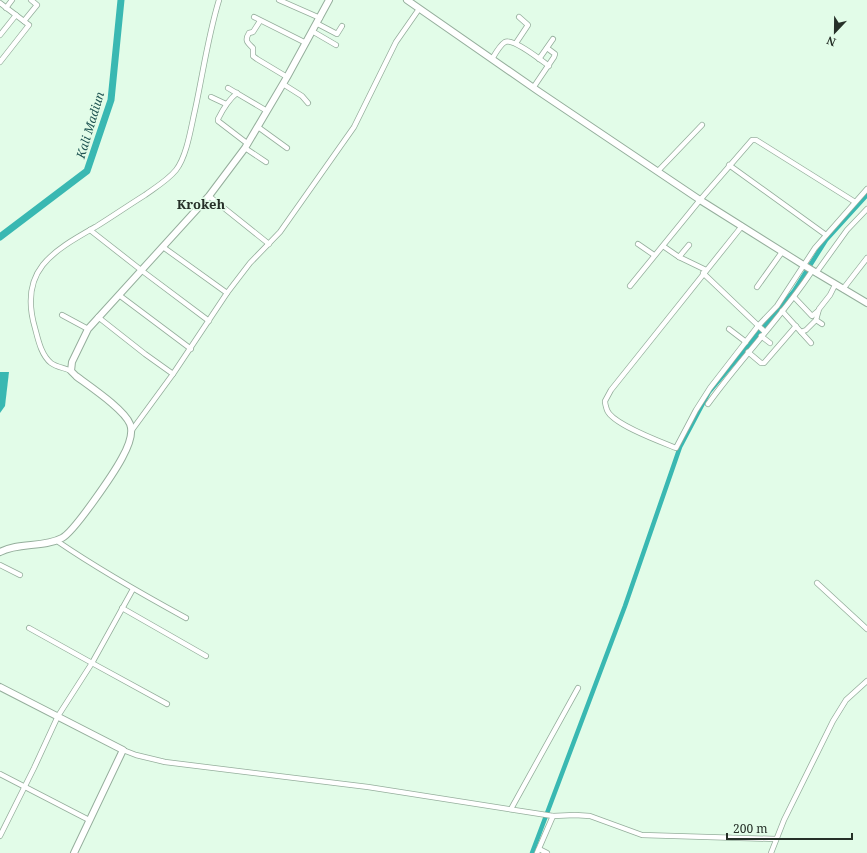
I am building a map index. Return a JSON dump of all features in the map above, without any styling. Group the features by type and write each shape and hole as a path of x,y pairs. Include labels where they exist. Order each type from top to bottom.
{"street":[{"path":"6,8 12,0"},
{"path":"24,21 37,5 31,0"},
{"path":"132,430 131,425 124,414 76,376 71,370 52,363 46,357 39,344 30,309 30,291 38,274 48,259 60,248 160,185 177,170 190,135 219,0"},
{"path":"279,0 318,21 337,34 342,26"},
{"path":"71,370 72,362 88,329 209,196 246,146 287,77 329,0"},
{"path":"407,0 533,88 700,200 804,266 867,303"},
{"path":"0,62 2,55 28,26 24,21 1,5"},
{"path":"0,552 8,549 56,541 66,536 85,512 122,458 129,442 132,430 191,349 227,293 250,263 280,232 354,127 396,42 419,9"},
{"path":"0,35 16,15"},
{"path":"254,17 306,43"},
{"path":"516,44 528,25 519,17"},
{"path":"260,20 253,32 249,33 246,38 247,43 253,48 253,56 257,60 287,77"},
{"path":"312,31 336,45"},
{"path":"539,59 553,39"},
{"path":"492,59 504,42 509,41 549,66"},
{"path":"533,88 553,60 555,54 547,48"},
{"path":"283,84 302,96 308,103"},
{"path":"228,88 267,111"},
{"path":"238,93 230,98 218,121 266,162"},
{"path":"211,97 226,104"},
{"path":"658,171 702,125"},
{"path":"258,127 287,148"},
{"path":"630,286 729,165 750,142 754,140 855,202"},
{"path":"729,165 826,235"},
{"path":"742,226 611,390 605,400 607,411 619,422 631,429 676,448 703,398 758,326 777,306 826,235 867,188"},
{"path":"209,196 269,244"},
{"path":"708,404 813,271 847,230 867,209"},
{"path":"90,230 209,321"},
{"path":"638,244 654,255"},
{"path":"679,257 689,245"},
{"path":"663,246 704,272 765,332"},
{"path":"162,247 227,293"},
{"path":"757,287 782,252"},
{"path":"843,289 867,258"},
{"path":"794,297 812,316 819,310 836,285"},
{"path":"119,295 191,349"},
{"path":"801,332 806,330 816,320 819,310"},
{"path":"782,311 811,343"},
{"path":"62,315 88,329"},
{"path":"98,317 173,374"},
{"path":"816,320 822,324"},
{"path":"748,352 761,363 764,363 796,326"},
{"path":"729,329 746,342"},
{"path":"761,336 770,343"},
{"path":"56,541 133,589 186,618"},
{"path":"0,565 20,575"},
{"path":"817,583 867,629"},
{"path":"0,836 58,716 92,663 133,589"},
{"path":"122,608 206,656"},
{"path":"29,628 167,704"},
{"path":"771,853 776,839 812,763 842,705 867,681"},
{"path":"0,687 123,750 136,755 165,762 368,787 550,815 590,816 631,832 650,836 776,839"},
{"path":"511,809 578,688"},
{"path":"74,853 123,750"},
{"path":"0,774 89,820"},
{"path":"548,853 538,851 550,815"}],"water":[{"path":"0,372 9,372 5,406 0,413"}],"waterway":[{"name":"Kali Madiun","path":"0,237 87,171 111,100 121,0"},
{"path":"532,853 625,606 680,447 709,392 794,291 826,240 867,195"}],"district":[{"name":"Krokeh","path":"201,204"}]}
